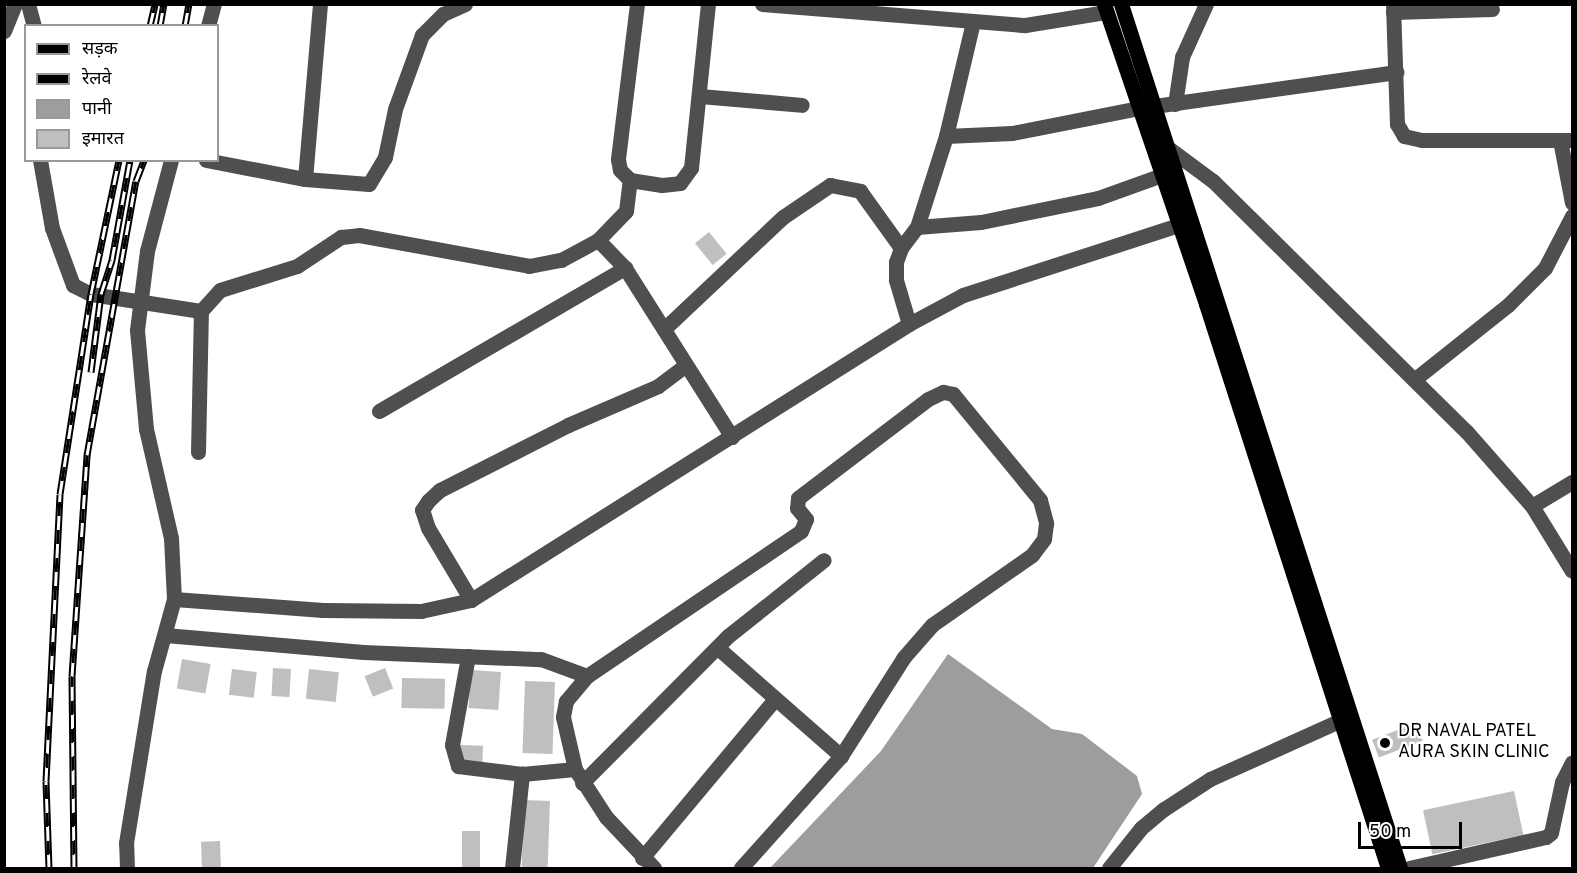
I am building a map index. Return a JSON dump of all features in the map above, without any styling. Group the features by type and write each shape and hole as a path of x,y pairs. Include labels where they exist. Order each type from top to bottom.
{"main road":[{"path":"1122,4 1162,174 1388,868"},
{"path":"1104,8 1147,108 1167,147 1400,868"}],"street":[{"path":"4,31 15,4"},
{"path":"28,4 33,24"},
{"path":"209,24 214,4"},
{"path":"305,179 321,4"},
{"path":"216,162 305,179 369,184 386,157 395,109 422,35 443,14 465,4"},
{"path":"637,4 618,159 620,170 630,180 662,185 680,183 691,168 708,4"},
{"path":"762,4 1025,25 1104,8"},
{"path":"1175,104 1182,57 1206,4"},
{"path":"1492,9 1393,8 1397,124 1404,136 1422,140 1566,140 1572,203"},
{"path":"909,324 896,280 896,262 901,248 917,227 946,136 973,22"},
{"path":"946,136 1012,134 1147,108 1396,72"},
{"path":"700,96 802,105"},
{"path":"1167,147 1199,168 1415,379 1532,506 1572,571"},
{"path":"40,162 52,228 73,285 91,294 140,304 201,311"},
{"path":"127,868 126,843 146,719 174,599 171,538 139,382 140,304 147,251 170,162"},
{"path":"917,227 981,222 1086,200 1162,174"},
{"path":"198,452 201,311 220,290 297,266 340,237 359,235 529,266 561,260 598,240 626,211 630,180"},
{"path":"664,329 783,217 830,185 860,191 901,248"},
{"path":"1415,379 1508,305 1545,268 1572,216"},
{"path":"174,599 323,610 410,611 471,600 909,324 1004,279 1179,225"},
{"path":"598,240 625,268 732,437"},
{"path":"379,411 625,268"},
{"path":"471,600 428,528 422,510 428,501 440,490 568,425 658,386 685,366"},
{"path":"741,868 841,756 904,657 932,625 1032,555 1044,539 1046,523 1040,500 952,394 943,392 928,399 798,498 797,508 807,519 806,526 801,531 588,676 566,701 563,717 578,776 648,863 774,700"},
{"path":"1532,506 1572,482"},
{"path":"468,656 452,746 458,766 522,774 578,776 718,648 824,560"},
{"path":"165,635 541,659 588,676"},
{"path":"718,648 774,700 841,756"},
{"path":"1109,868 1141,828 1164,809 1210,779 1339,721"},
{"path":"1409,868 1546,837 1551,832 1562,782 1572,762"},
{"path":"512,868 522,774"}],"water":[{"path":"948,654 1052,729 1082,734 1137,776 1142,794 1093,868 770,868 881,751"}],"building":[{"path":"709,232 727,254 713,265 695,243"},
{"path":"182,659 211,664 205,694 177,689"},
{"path":"273,668 291,669 290,697 272,696"},
{"path":"385,668 393,688 373,697 365,676"},
{"path":"232,669 257,672 254,698 229,695"},
{"path":"309,669 339,672 336,702 306,699"},
{"path":"471,670 501,672 498,710 468,708"},
{"path":"402,678 445,679 444,709 401,708"},
{"path":"525,681 555,682 552,754 522,753"},
{"path":"1416,723 1423,741 1379,758 1372,740"},
{"path":"460,745 483,746 482,766 459,765"},
{"path":"1514,791 1523,835 1432,854 1423,810"},
{"path":"524,800 550,801 548,868 522,868"},
{"path":"462,831 480,831 480,868 462,868"},
{"path":"220,841 221,868 202,868 201,842"}],"railway":[{"path":"150,24 155,4"},
{"path":"160,24 164,4"},
{"path":"185,24 189,4"},
{"path":"49,868 46,781 60,494 91,294 119,162"},
{"path":"91,372 101,294 112,260 130,162"},
{"path":"74,868 72,676 87,455 136,181 143,162"}],"place":[{"name":"DR NAVAL PATEL AURA SKIN CLINIC","path":"1385,743"}]}
